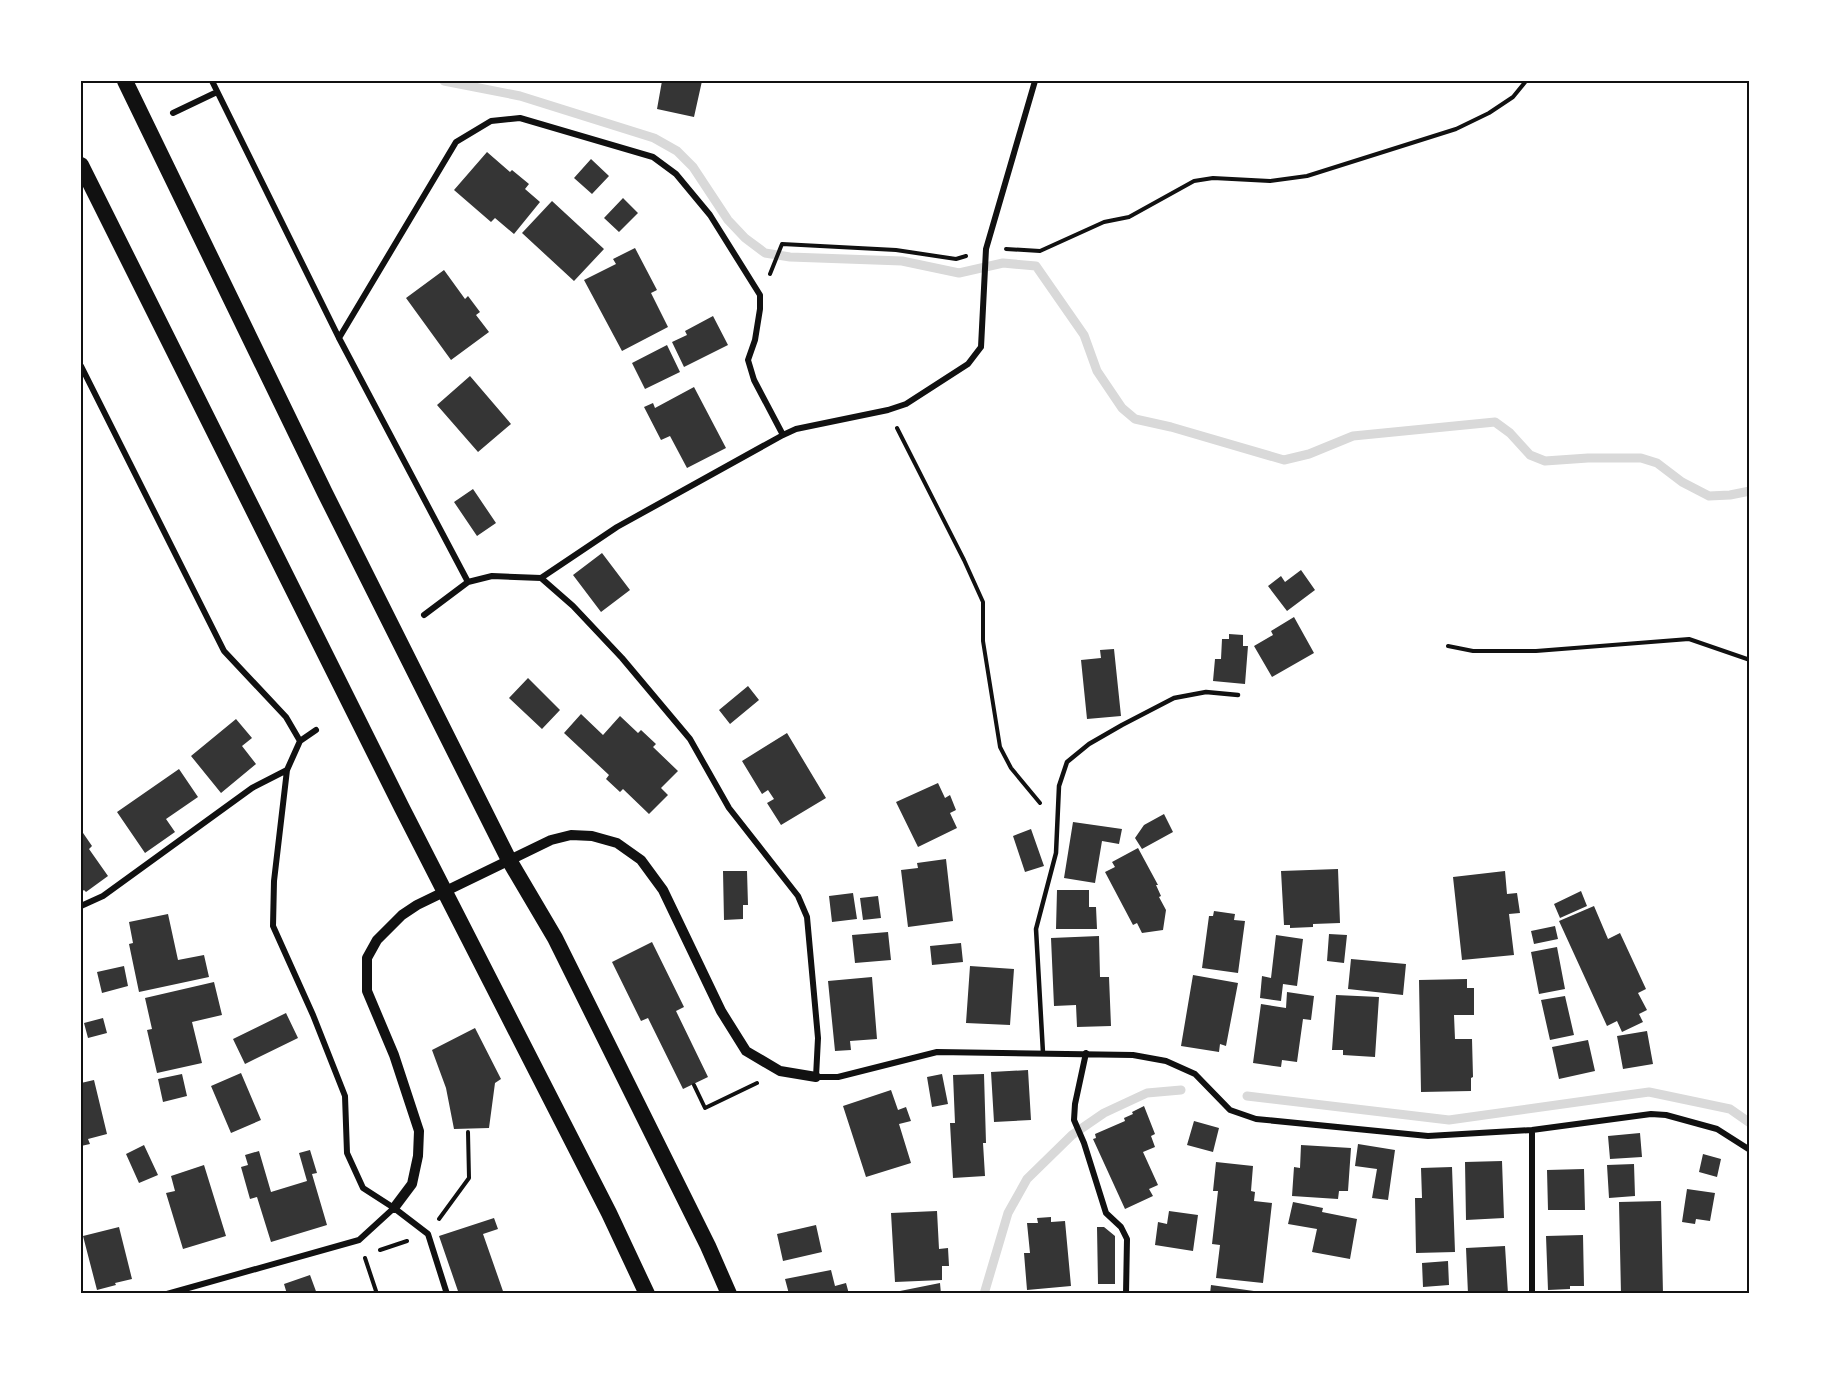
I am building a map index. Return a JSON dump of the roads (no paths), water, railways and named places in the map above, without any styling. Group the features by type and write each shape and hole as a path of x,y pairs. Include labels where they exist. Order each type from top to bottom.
{"highway":[{"path":"124,81 325,493 509,860 555,938 708,1246 729,1294"},
{"path":"81,165 402,808 609,1213 646,1294"}],"street":[{"path":"212,81 339,338 468,582"},
{"path":"424,615 468,582 492,576 541,578 617,527 783,435 796,429 888,410 906,404 969,364 981,347 986,249 1035,81"},
{"path":"173,113 217,92"},
{"path":"339,338 456,142 491,121 520,118 653,157 676,174 710,215 760,295 755,340 748,360 754,380 783,435"},
{"path":"81,366 224,651 286,717 300,741"},
{"path":"541,578 573,606 622,658 690,739 729,808 798,896 807,917 818,1038 816,1077"},
{"path":"316,730 300,741 287,770 274,881 273,926 345,1096 347,1153 363,1188 428,1234 447,1294"},
{"path":"81,906 103,897 252,788 287,770"},
{"path":"167,1294 359,1240 394,1208 412,1184 418,1156 419,1131 394,1055 367,991 367,958 377,939 402,915 417,905 551,840 571,835 592,836 617,843 641,860 663,890 721,1011 746,1051 780,1071 816,1077 838,1077 937,1052 1133,1055 1166,1061 1195,1074 1230,1110 1256,1119 1428,1136 1532,1130 1651,1114 1666,1115 1717,1129 1750,1150"},
{"path":"1086,1053 1075,1104 1074,1120 1106,1213 1121,1227 1127,1239 1126,1294"},
{"path":"1532,1130 1532,1294"}],"lane":[{"path":"1043,1053 1036,929 1056,853 1059,786 1067,762 1089,744 1174,698 1206,692 1238,695"}],"waterway":[{"path":"444,81 520,96 654,138 677,151 693,167 728,220 745,238 765,253 790,257 902,261 959,273 1003,263 1036,266 1084,335 1097,371 1122,408 1135,419 1171,427 1284,460 1309,454 1353,436 1495,422 1510,433 1530,455 1545,461 1641,458 1657,463 1682,482 1709,496 1750,491"},
{"path":"984,1294 1008,1213 1027,1179 1072,1135 1104,1113 1147,1093 1181,1090"},
{"path":"1247,1096 1449,1120 1649,1092 1730,1109 1750,1123"}]}
